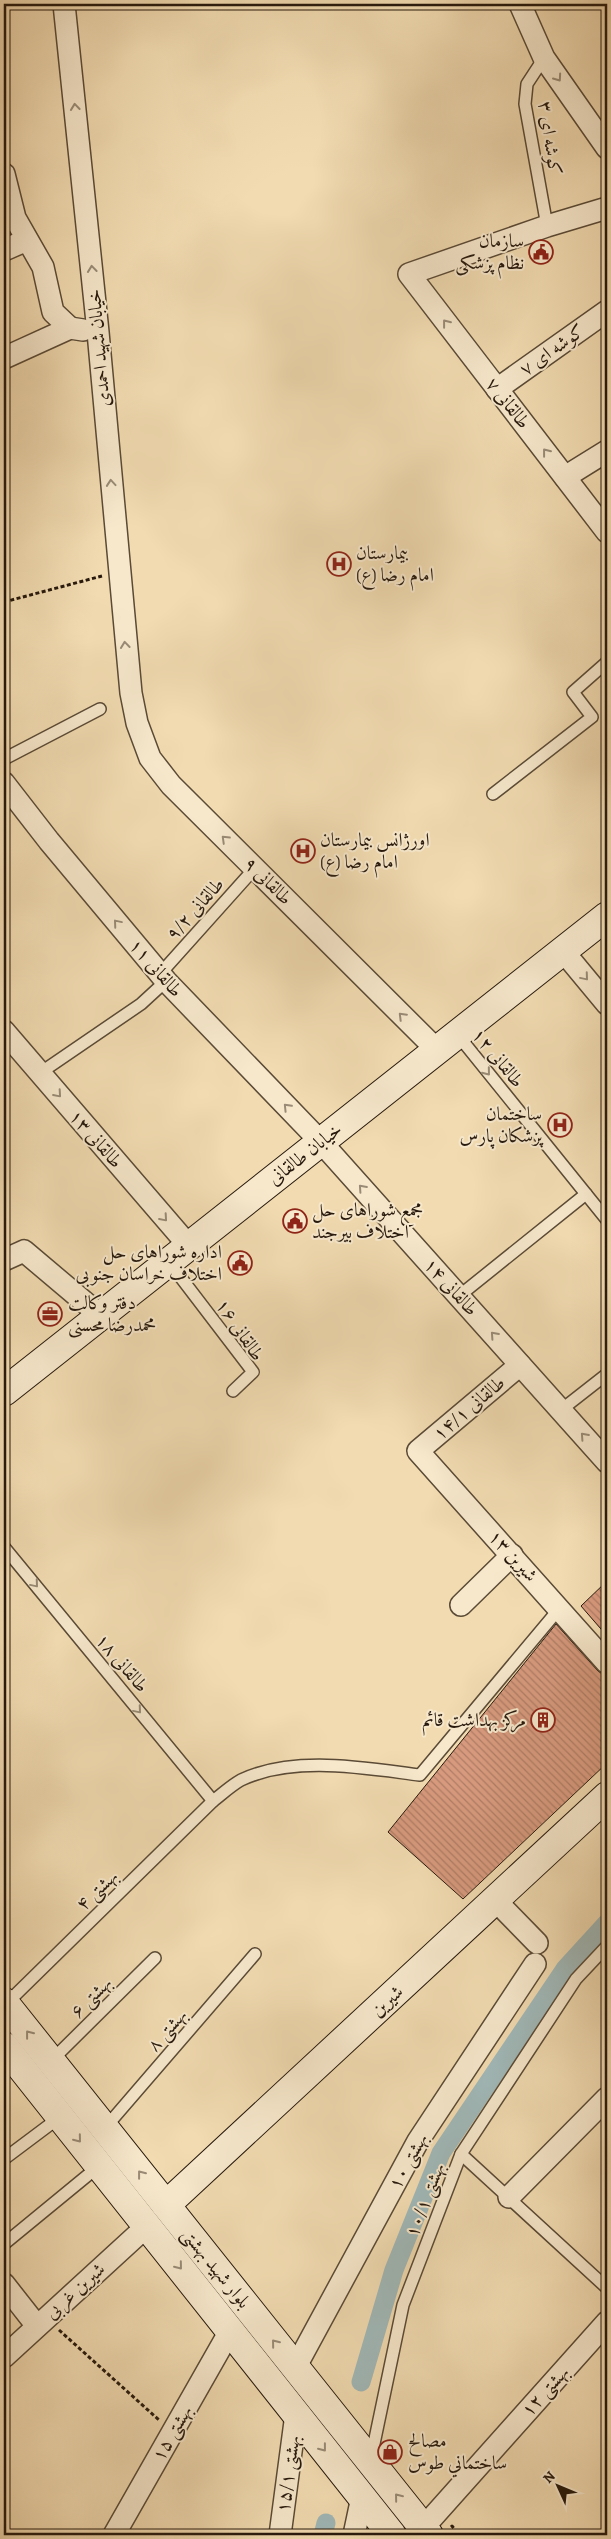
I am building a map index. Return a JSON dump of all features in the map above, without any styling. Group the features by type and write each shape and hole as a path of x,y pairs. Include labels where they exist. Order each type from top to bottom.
{"main road":[{"name":"خیابان طالقانی","path":"4,1392 607,916"},
{"name":"شیرین","path":"166,2205 496,1901 607,1796"},
{"name":"بلوار شهید بهشتی","path":"5,2003 370,2462 435,2530"},
{"name":"بلوار شهید بهشتی","path":"4,2046 392,2535"}],"street":[{"name":"خیابان شهید احمدی","path":"64,4 98,332 131,693"},
{"path":"520,4 544,58 607,148"},
{"path":"4,174 15,218 43,267 53,312 70,328"},
{"path":"547,226 607,208"},
{"name":"طالقانی ۷","path":"547,226 408,274 607,532"},
{"path":"4,250 27,240"},
{"name":"کوشه ای ۷","path":"497,389 607,311"},
{"path":"4,358 70,328 98,332"},
{"path":"565,477 607,451"},
{"name":"طالقانی ۹","path":"131,693 137,723 150,758 170,785 255,868 447,1042"},
{"name":"طالقانی ۱۱","path":"4,783 49,841 163,978 321,1142"},
{"path":"563,951 607,1004"},
{"name":"طالقانی ۱۳","path":"4,1031 40,1073 179,1254"},
{"name":"طالقانی ۱۴","path":"321,1142 607,1462"},
{"path":"4,1260 24,1251 101,1316"},
{"name":"طالقانی ۱۴/۱","path":"418,1451 520,1365"},
{"name":"شیرین ۱۳","path":"418,1451 512,1554 607,1664"},
{"path":"461,1605 512,1554"},
{"name":"بهشتی ۱۰","path":"296,2368 418,2141 536,1953 496,1901"},
{"path":"509,2198 607,2098"},
{"name":"شیرین غربی","path":"4,2357 147,2226"},
{"path":"5,2288 42,2322"},
{"name":"بهشتی ۱۲","path":"435,2530 607,2322"},
{"name":"بهشتی ۱۵","path":"114,2535 230,2331"},
{"name":"بهشتی ۱۵/۱","path":"280,2535 296,2414"},
{"path":"354,2535 362,2498"}],"lane":[{"name":"کوشه ای ۳","path":"544,58 527,84 525,104 547,226"},
{"path":"493,794 592,717 573,692 607,662"},
{"path":"4,759 100,709"},
{"name":"طالقانی ۹/۲","path":"40,1073 141,1004 255,868"},
{"name":"طالقانی ۱۲","path":"447,1042 586,1194 607,1220"},
{"path":"459,1296 586,1194"},
{"name":"طالقانی ۱۶","path":"179,1254 253,1372 233,1391"},
{"path":"561,1410 607,1374"},
{"name":"طالقانی ۱۸","path":"4,1547 213,1800"},
{"name":"بهشتی ۴","path":"5,2003 213,1800 241,1780 280,1768 346,1766 420,1775 560,1609"},
{"name":"بهشتی ۱۰/۱","path":"370,2462 403,2305 461,2154 576,1979 607,1946"},
{"name":"بهشتی ۸","path":"105,2128 256,1954"},
{"name":"بهشتی ۶","path":"51,2061 155,1958"},
{"path":"4,2159 60,2117"},
{"path":"461,2154 607,2288"},
{"path":"4,2244 99,2166"}],"path":[{"path":"4,602 119,571"},
{"path":"42,2322 172,2432"},
{"path":"435,2530 459,2535"}],"building":[{"path":"607,1581 607,1636 581,1606"},
{"name":"مرکز بهداشت قائم","path":"556,1624 598,1671 607,1677 607,1763 463,1899 388,1832"}],"waterway":[{"path":"361,2382 394,2270 441,2153 565,1969 607,1923"},
{"path":"323,2535 326,2523"}],"place":[{"name":"سازمان نظام پزشکی","path":"541,252"},
{"name":"بیمارستان امام رضا (ع)","path":"339,564"},
{"name":"اورژانس بیمارستان امام رضا (ع)","path":"303,851"},
{"name":"ساختمان پزشکان پارس","path":"560,1125"},
{"name":"مجمع شوراهای حل اختلاف بیرجند","path":"295,1221"},
{"name":"اداره شوراهای حل اختلاف خراسان جنوبی","path":"240,1263"},
{"name":"دفتر وکالت محمدرضا محسنی","path":"50,1314"},
{"name":"مرکز بهداشت قائم","path":"543,1720"},
{"name":"مصالح ساختماني طوس","path":"390,2452"}]}
